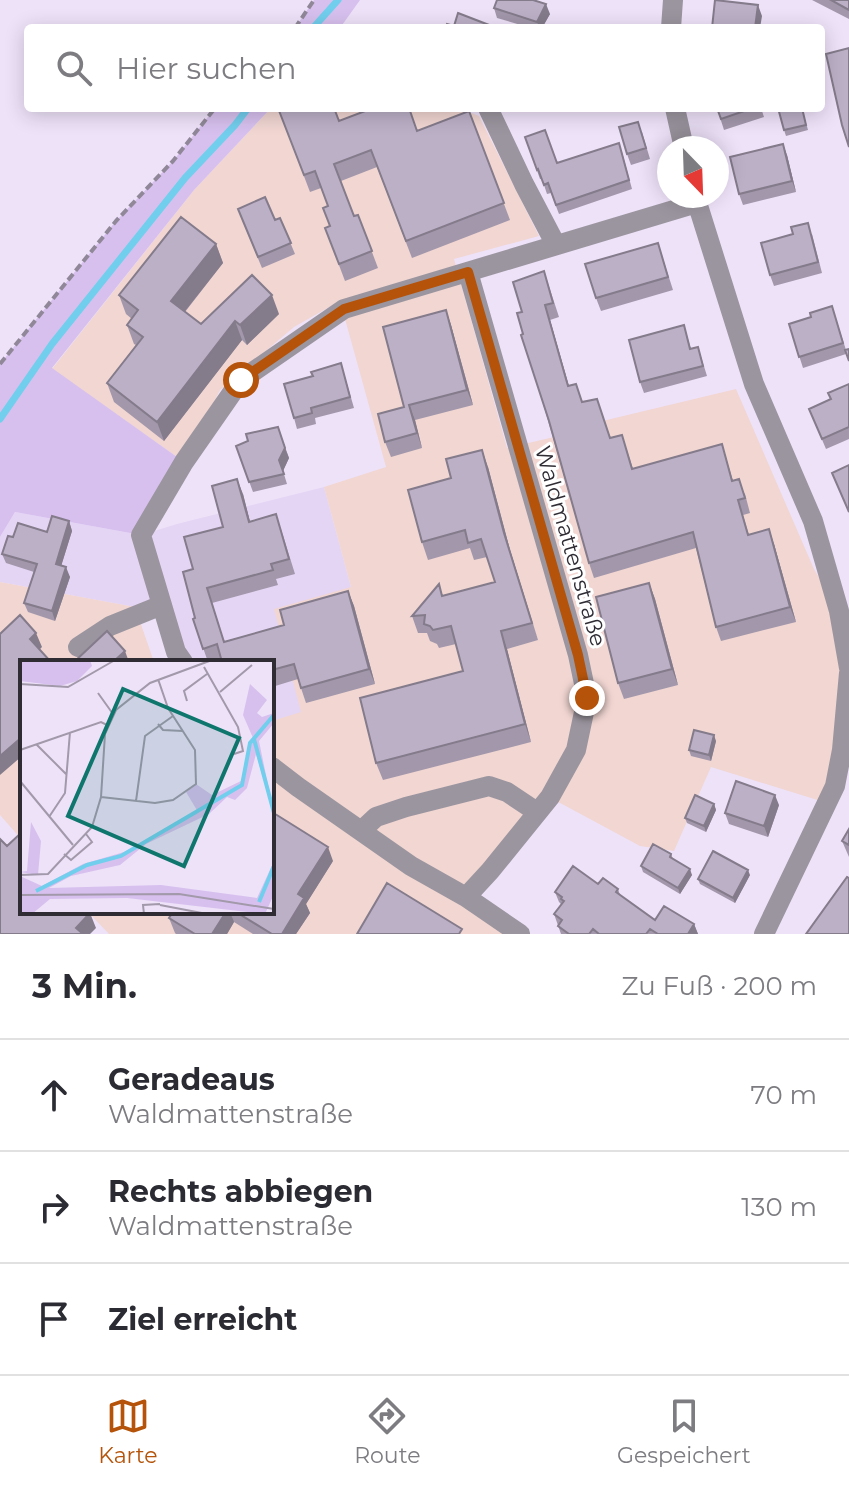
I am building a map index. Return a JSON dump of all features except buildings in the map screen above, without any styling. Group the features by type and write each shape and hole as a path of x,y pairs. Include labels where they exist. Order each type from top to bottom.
{"street":[{"path":"671,24 673,0"},
{"path":"490,112 556,245"},
{"path":"676,112 681,136"},
{"path":"175,659 141,535 184,462 241,380 344,309 671,208"},
{"path":"699,208 754,384 813,521 839,611 849,670 846,752 835,786 764,934"},
{"name":"Waldmattenstraße","path":"466,897 550,797 576,750 587,698 578,655 468,272"},
{"path":"78,647 110,626 162,605"},
{"path":"274,768 411,866 466,897 520,934"},
{"path":"361,831 376,817 489,786 507,792 537,812"}],"path":[{"path":"298,24 314,0"},
{"path":"0,364 116,221 173,161 212,112"}],"shaded area":[{"path":"314,0 360,0 343,24 298,24"},
{"path":"212,112 267,112 194,190 52,368 184,462 141,535 15,512 0,537 0,364 116,221 173,161"},
{"path":"267,112 469,112 479,116 539,236 454,259 507,448 554,437 594,423 736,389 814,569 839,611 849,668 827,803 711,767 674,851 640,846 549,797 467,897 520,934 109,934 90,914 274,914 274,720 301,712 274,609 351,587 324,487 386,467 340,301 294,327 220,390 184,462 52,369 194,190"},
{"path":"324,487 351,587 301,713 274,720 274,660 190,660 168,607 135,607 0,582 0,537 15,512 141,535"},
{"path":"0,582 135,607 153,660 20,660 20,838 0,815"}],"waterway":[{"path":"317,24 338,0"},
{"path":"0,419 52,344 185,178 245,112"}],"route":[{"path":"241,380 344,309 468,272 578,655 587,698"}]}
